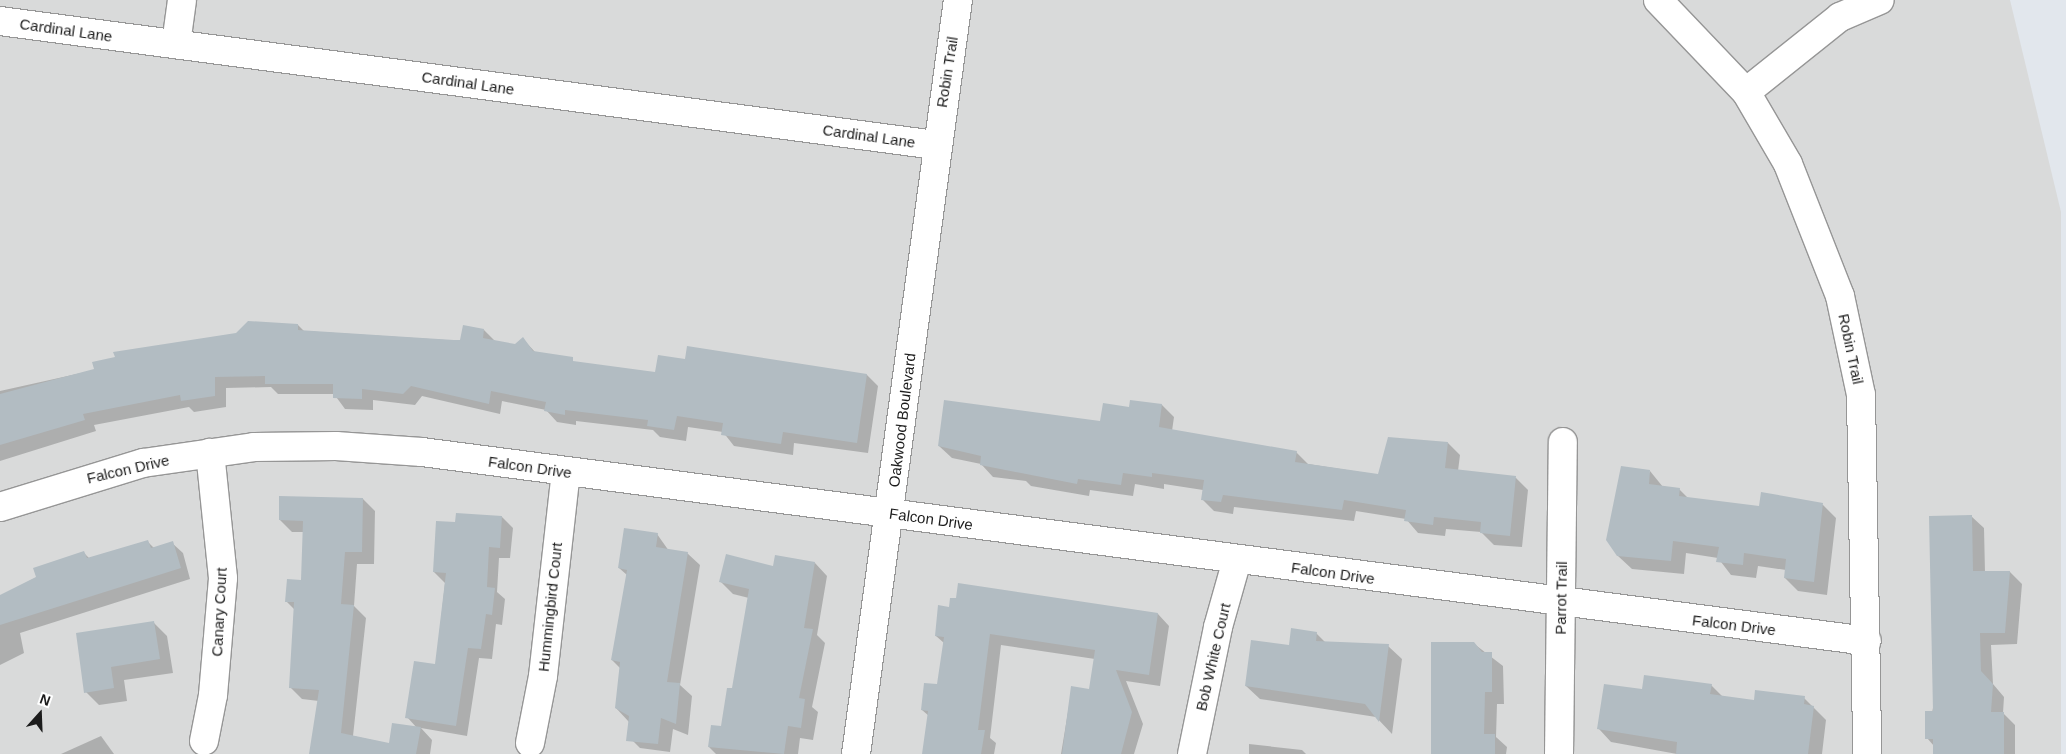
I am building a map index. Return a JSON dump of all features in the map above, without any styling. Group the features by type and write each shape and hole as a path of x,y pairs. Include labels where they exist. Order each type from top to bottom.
{"street":[{"path":"176,44 182,0"},
{"name":"Robin Trail","path":"936,145 958,0"},
{"name":"Robin Trail","path":"1658,0 1746,92 1788,164 1840,296 1861,395 1867,641 1867,754"},
{"path":"1746,92 1840,17 1880,0"},
{"name":"Cardinal Lane","path":"0,21 936,145"},
{"name":"Oakwood Boulevard","path":"856,754 890,514 936,145"},
{"name":"Parrot Trail","path":"1559,754 1563,442"},
{"name":"Falcon Drive","path":"0,508 102,473 210,453 336,446 566,472 1561,603 1867,641"},
{"name":"Canary Court","path":"204,741 214,695 224,578 210,453"},
{"name":"Hummingbird Court","path":"530,743 543,676 566,472"},
{"name":"Bob White Court","path":"1192,754 1218,627 1237,560"}],"shaded area":[{"path":"0,0 2010,0 2061,212 2061,754 0,754"}],"building":[{"path":"248,321 298,324 298,330 454,340 460,340 463,325 484,329 483,338 515,344 523,337 533,351 573,357 573,361 655,372 658,355 685,359 687,346 867,374 857,443 783,432 781,444 721,435 723,423 677,416 674,430 647,426 648,420 565,410 565,415 544,411 546,402 491,391 489,404 411,386 403,394 362,389 362,399 333,398 333,384 265,384 265,376 215,377 215,396 181,401 180,395 83,414 85,420 0,445 0,394 94,369 92,362 115,357 113,352 236,333"},
{"path":"944,400 1100,421 1103,403 1129,407 1130,400 1162,404 1159,427 1297,451 1295,462 1378,474 1388,437 1448,442 1445,468 1516,476 1510,536 1480,533 1481,522 1434,517 1433,525 1404,521 1406,510 1344,500 1342,510 1223,495 1221,502 1201,500 1204,480 1152,473 1152,477 1123,473 1121,485 1078,479 1077,484 980,465 981,456 938,446"},
{"path":"1621,466 1650,470 1649,484 1680,488 1679,496 1759,506 1761,492 1823,503 1814,582 1784,578 1786,559 1744,553 1743,565 1716,562 1719,547 1673,541 1671,561 1617,556 1606,540"},
{"path":"279,496 363,498 362,552 345,552 341,604 354,605 341,733 389,743 392,723 421,727 416,754 309,754 319,690 289,688 294,602 285,602 287,579 301,580 303,521 279,520"},
{"path":"456,513 502,516 500,548 489,547 487,587 495,588 492,615 486,614 481,649 468,648 456,726 405,718 414,661 435,664 446,573 433,572 436,521 455,522"},
{"path":"1972,515 1973,571 2010,571 2005,633 1980,633 1981,671 1993,684 1991,712 2004,712 2004,754 1933,754 1933,739 1925,739 1925,711 1933,711 1929,516"},
{"path":"624,528 658,533 656,547 688,552 667,682 680,683 676,724 661,718 658,744 626,741 629,716 615,708 620,662 611,660 627,570 618,568"},
{"path":"148,540 151,548 173,541 181,568 0,625 0,595 36,577 33,568 84,551 87,558"},
{"path":"726,554 773,566 775,555 815,562 804,628 813,629 799,698 805,699 801,728 788,726 784,754 708,747 711,725 721,726 727,688 732,688 749,589 719,582"},
{"path":"958,583 1158,613 1149,675 1116,670 1132,712 1121,754 1062,754 1071,686 1089,689 1095,650 990,634 978,730 985,730 981,754 922,754 928,711 921,710 924,683 937,684 944,637 935,636 938,605 949,607 950,598 956,598"},
{"path":"154,621 160,659 111,667 114,688 84,693 76,633"},
{"path":"1291,628 1317,632 1316,641 1389,644 1379,722 1365,704 1245,686 1251,640 1289,645"},
{"path":"1431,642 1474,642 1482,652 1492,652 1492,692 1485,692 1484,734 1495,734 1495,754 1431,754"},
{"path":"1644,675 1712,684 1710,694 1754,700 1755,690 1805,696 1804,704 1814,706 1808,754 1676,754 1677,742 1597,729 1604,684 1642,689"}]}
